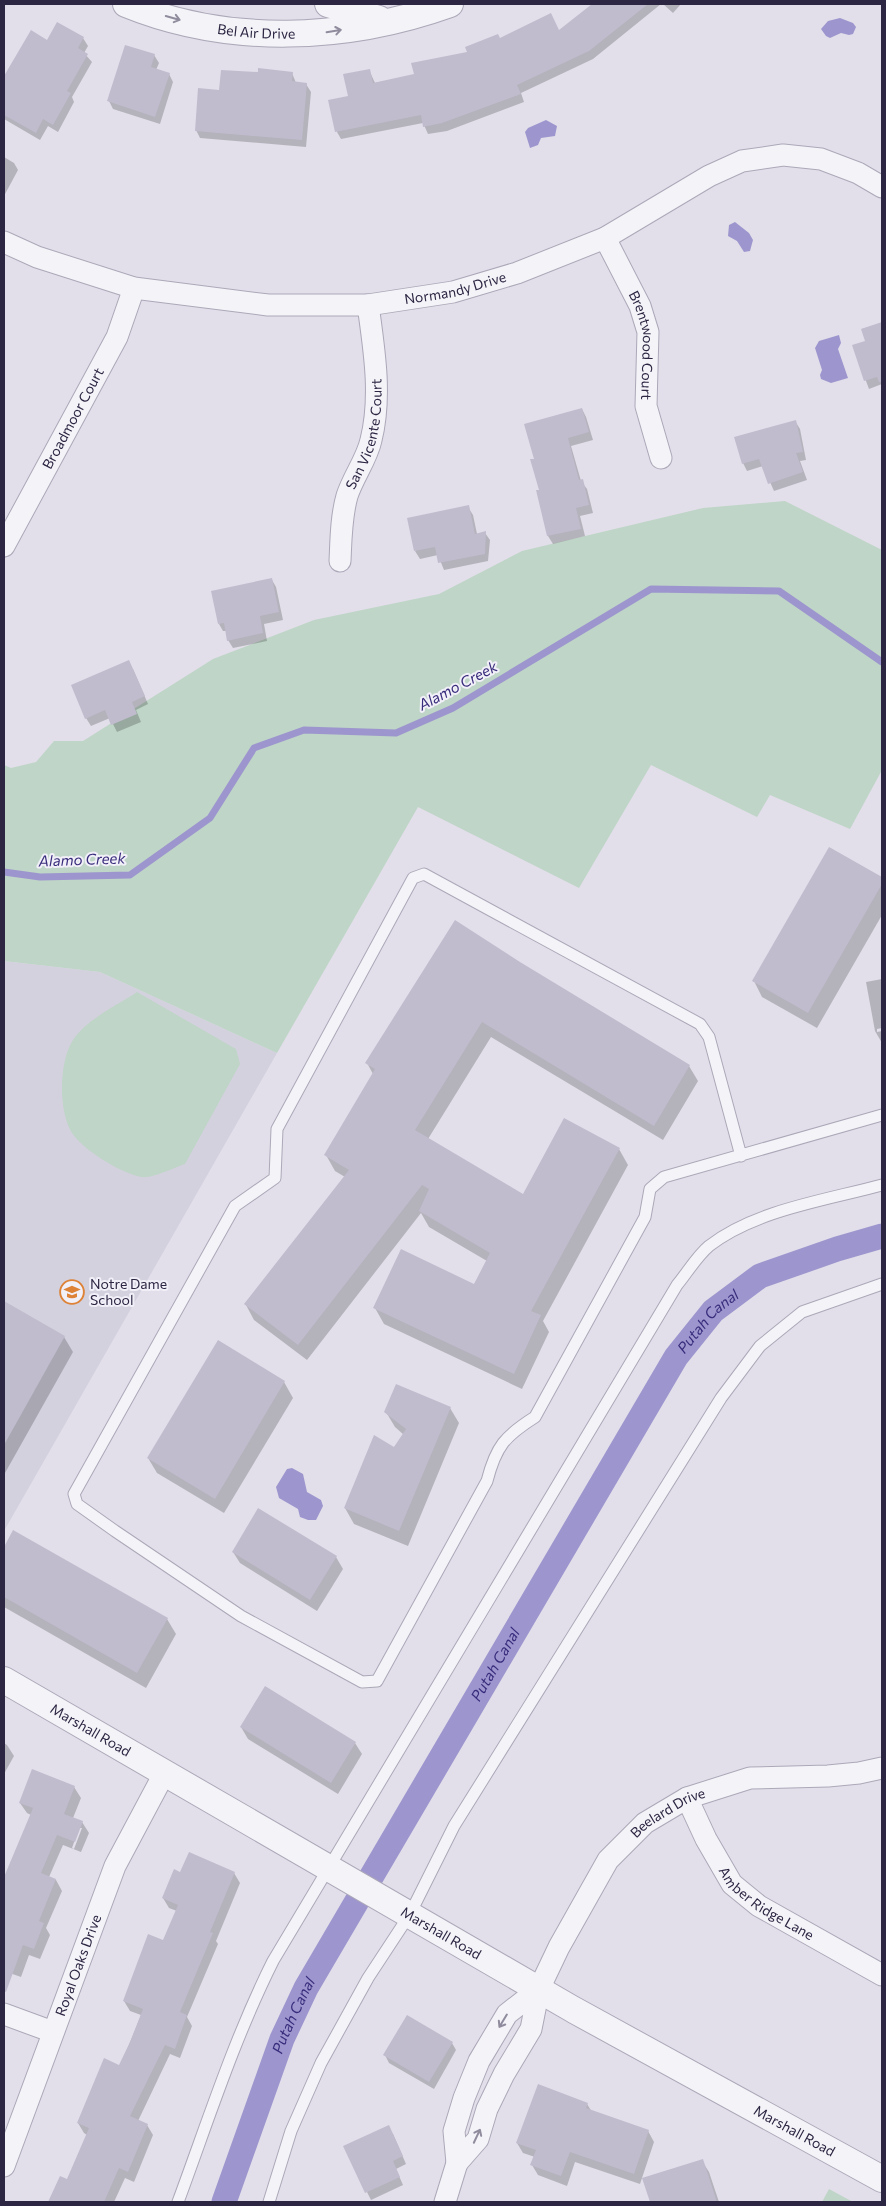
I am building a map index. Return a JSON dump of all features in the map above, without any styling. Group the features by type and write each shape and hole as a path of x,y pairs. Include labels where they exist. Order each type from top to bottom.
{"street":[{"name":"Bel Air Drive","path":"126,4 191,24 245,32 314,34 389,22 450,4"},
{"path":"328,4 389,22"},
{"name":"Normandy Drive","path":"4,242 37,257 134,288 268,305 368,305 453,292 516,273 605,238 709,176 742,161 783,155 821,159 858,173 882,187"},
{"name":"Brentwood Court","path":"605,238 640,306 648,332 646,406 661,458"},
{"name":"Broadmoor Court","path":"4,546 117,337 134,288"},
{"name":"San Vicente Court","path":"340,561 343,513 347,496 371,440 376,401 375,359 368,305"},
{"name":"Marshall Road","path":"4,1680 539,1989 882,2179"},
{"name":"Beelard Drive","path":"457,2163 478,2139 488,2109 504,2074 531,2028 539,1989 559,1947 608,1860 645,1823 687,1798 750,1778 828,1776 859,1773 882,1768"},
{"name":"Royal Oaks Drive","path":"4,2166 115,1866 165,1772"},
{"name":"Amber Ridge Lane","path":"687,1798 706,1838 732,1884 759,1906 882,1975"},
{"name":"Beelard Drive","path":"445,2202 457,2163 454,2131 464,2098 479,2061 507,2014 539,1989"},
{"path":"4,2014 53,2032"}],"lane":[{"path":"741,1156 708,1037 700,1024 424,874 413,878 277,1129 275,1178 235,1206 74,1494 77,1504 115,1532 241,1616 362,1682 376,1681 487,1481 492,1458 512,1431 535,1417 645,1217 650,1190 664,1177 741,1156 882,1115"},
{"path":"178,2202 250,2006 277,1953 330,1868 382,1777 677,1285 708,1247 741,1226 780,1211 882,1185"},
{"path":"269,2202 291,2131 321,2063 404,1911 454,1826 720,1398 760,1346 802,1312 882,1284"}],"shaded area":[{"path":"840,18 853,23 856,27 853,34 841,33 830,38 826,36 821,29 828,21"},
{"path":"546,120 557,126 555,136 541,138 538,145 530,148 525,132 528,128"},
{"path":"735,222 749,233 753,240 750,251 744,252 737,241 728,236 729,225"},
{"path":"839,335 841,343 838,349 848,378 831,383 821,379 822,370 815,348 819,341"},
{"name":"Notre Dame School","path":"4,961 100,972 277,1053 4,1531"},
{"path":"292,1468 303,1474 307,1492 321,1500 323,1506 316,1520 300,1517 298,1509 279,1498 276,1487 287,1469"}],"green space":[{"path":"785,501 882,550 882,770 850,829 770,795 757,817 651,765 579,888 418,807 277,1053 100,972 4,961 4,765 11,768 36,762 54,741 83,741 213,659 314,620 439,594 522,551 703,508"},
{"path":"137,992 236,1049 240,1064 185,1164 157,1175 146,1177 134,1175 114,1166 94,1154 77,1140 67,1124 62,1099 65,1060 73,1040 79,1032 102,1013"},
{"path":"829,2189 853,2202 822,2202"}],"building":[{"path":"592,4 648,4 589,51 517,85 521,94 442,123 423,127 421,115 335,132 328,100 348,96 343,74 370,69 373,83 414,74 411,63 467,52 465,47 498,34 500,38 551,13 559,30"},
{"path":"57,22 84,37 78,48 88,54 67,91 71,93 53,125 43,119 36,133 4,115 4,76 31,30 47,40"},
{"path":"125,45 155,54 151,67 170,73 155,117 107,101"},
{"path":"258,68 293,72 292,81 307,83 302,140 195,131 198,88 219,90 221,70 258,72"},
{"path":"882,322 882,382 879,382 877,377 864,381 852,345 865,341 861,329"},
{"path":"582,408 589,432 568,438 579,480 583,479 589,505 576,508 581,529 547,536 536,490 539,490 530,459 534,459 524,424"},
{"path":"796,420 803,452 796,453 803,472 768,484 759,459 742,464 734,437"},
{"path":"469,505 475,534 486,531 485,554 438,563 435,547 414,551 407,518"},
{"path":"272,578 279,612 260,616 263,633 227,641 224,623 218,624 211,591"},
{"path":"129,660 145,696 132,702 137,714 111,725 105,710 85,719 71,685"},
{"path":"829,847 882,877 882,884 808,1013 752,981"},
{"path":"455,920 520,962 690,1065 654,1126 482,1022 415,1130 523,1194 564,1118 620,1148 531,1311 541,1315 514,1374 373,1308 401,1249 474,1284 490,1253 419,1211 429,1189 422,1185 298,1345 244,1304 349,1170 324,1155 375,1069 365,1063"},
{"path":"4,1301 65,1336 4,1445"},
{"path":"218,1340 285,1381 215,1499 147,1458"},
{"path":"396,1384 451,1407 399,1531 344,1508 374,1435 394,1447 406,1429 384,1412"},
{"path":"258,1508 337,1556 310,1600 232,1552"},
{"path":"13,1530 168,1618 137,1673 4,1597 4,1547"},
{"path":"265,1686 356,1742 331,1783 240,1727"},
{"path":"32,1769 75,1786 64,1814 83,1821 75,1842 57,1835 41,1873 56,1879 39,1921 44,1923 34,1949 23,1945 6,1992 4,1991 4,1877 33,1808 19,1803"},
{"path":"189,1852 235,1872 210,1932 213,1933 180,2012 187,2015 175,2049 165,2045 130,2116 148,2124 128,2172 119,2168 104,2202 48,2202 60,2176 67,2179 89,2128 77,2123 104,2058 119,2065 131,2040 143,2009 123,2001 148,1934 163,1940 178,1905 162,1898 174,1869 180,1872"},
{"path":"407,2015 453,2042 429,2082 383,2055"},
{"path":"538,2084 588,2103 586,2108 649,2130 634,2174 570,2152 561,2176 530,2165 536,2150 516,2143"},
{"path":"389,2125 403,2156 393,2161 400,2177 365,2193 343,2146"},
{"path":"703,2159 717,2202 650,2202 642,2178"}],"waterway":[{"name":"Alamo Creek","path":"4,872 40,877 130,875 210,818 254,748 304,730 396,733 453,708 651,589 779,591 882,662"},
{"name":"Putah Canal","path":"224,2202 282,2039 306,1988 676,1357 713,1311 760,1276 837,1249 882,1236"}],"place":[{"name":"Notre Dame School","path":"72,1292"}]}
